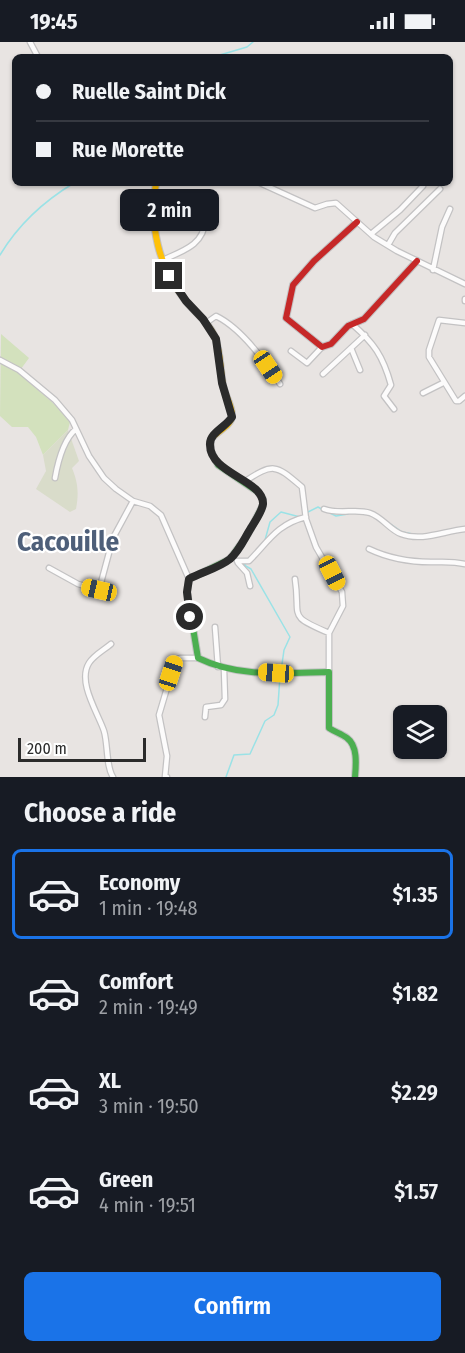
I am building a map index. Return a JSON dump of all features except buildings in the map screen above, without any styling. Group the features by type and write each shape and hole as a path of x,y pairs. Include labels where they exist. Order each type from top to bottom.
{"street":[{"path":"155,186 151,203 153,235 169,276 216,339 222,383 232,417 211,438 209,444 212,456 225,470 262,496 263,505 234,559"},
{"path":"267,186 315,208 336,203 371,234 388,245 433,270 465,284"},
{"path":"371,234 400,210 423,186"},
{"path":"388,245 395,233 440,189"},
{"path":"433,270 442,227 450,209"},
{"path":"163,260 195,244 203,232 205,221"},
{"path":"322,347 286,318 293,285 314,261 357,222"},
{"path":"291,351 307,363 322,347 331,344 352,324 364,319 417,261"},
{"path":"206,323 216,316 232,325 280,384"},
{"path":"465,323 440,320 429,350 429,357 457,402 465,396"},
{"path":"352,324 365,335 384,361 391,385 384,396 394,409"},
{"path":"323,374 365,335"},
{"path":"351,348 360,370"},
{"path":"0,360 19,370 55,400 72,420 98,471 116,489 133,501 150,506 161,515 189,579 187,592 198,658"},
{"path":"423,393 444,383"},
{"path":"55,478 64,447 69,436 76,429"},
{"path":"244,482 261,471 281,470 302,487 306,517 316,547 342,592 343,606 329,633 329,728 334,733 348,738 352,745 355,777"},
{"path":"49,568 78,584 99,590 113,538 133,501"},
{"path":"324,509 336,512 368,512 396,532 409,536 430,537 438,533 465,529"},
{"path":"189,579 234,559 249,561 270,538 295,519 306,517"},
{"path":"369,549 381,555 404,560 454,561 465,564"},
{"path":"234,559 248,573 250,586"},
{"path":"295,579 296,613 306,623 329,633"},
{"path":"205,717 206,707 221,705 225,699 215,627"},
{"path":"111,644 95,657 88,665 86,672 87,688 104,731 109,761 108,770 113,777"},
{"path":"166,777 167,756 159,715 175,661 180,658 198,658 209,665 221,668 276,673 329,672"}],"green space":[{"path":"1,334 29,358 18,373 53,403 70,422 68,430 43,455 36,437 28,427 12,427 0,416"},
{"path":"68,430 79,461 72,468 77,483 77,498 76,509 70,512 36,489 46,471 43,455"}],"waterway":[{"path":"223,54 247,47 253,42"},
{"path":"0,255 32,214 70,186"},
{"path":"308,512 318,507 323,510"},
{"path":"265,540 270,522 281,512 300,517 304,515"},
{"path":"330,513 336,516 348,514"},
{"path":"389,523 402,532 418,535"},
{"path":"248,562 244,565 251,569 290,637 284,650 281,671"},
{"path":"226,777 234,755 250,754 265,721 274,715 278,705 280,676"}],"traffic: fast":[{"path":"211,451 218,465 258,492 263,499 263,505 248,534 230,559 189,579 187,592 198,658 230,669 262,673 329,672 329,728 351,741 356,756 355,777"}],"traffic: slow":[{"path":"156,186 155,230 162,259 176,287 214,335 224,389 231,409 231,420 211,439 211,451"}],"traffic: jam":[{"path":"357,222 314,261 293,285 286,318 322,347 331,344 348,326 364,319 417,261"}],"district":[{"name":"Cacouille","path":"68,542"}],"route":[{"path":"169,276 216,339 222,383 232,417 211,438 209,444 212,456 225,470 256,490 262,496 263,505 241,547 228,561 189,579 187,592 190,617"}]}
